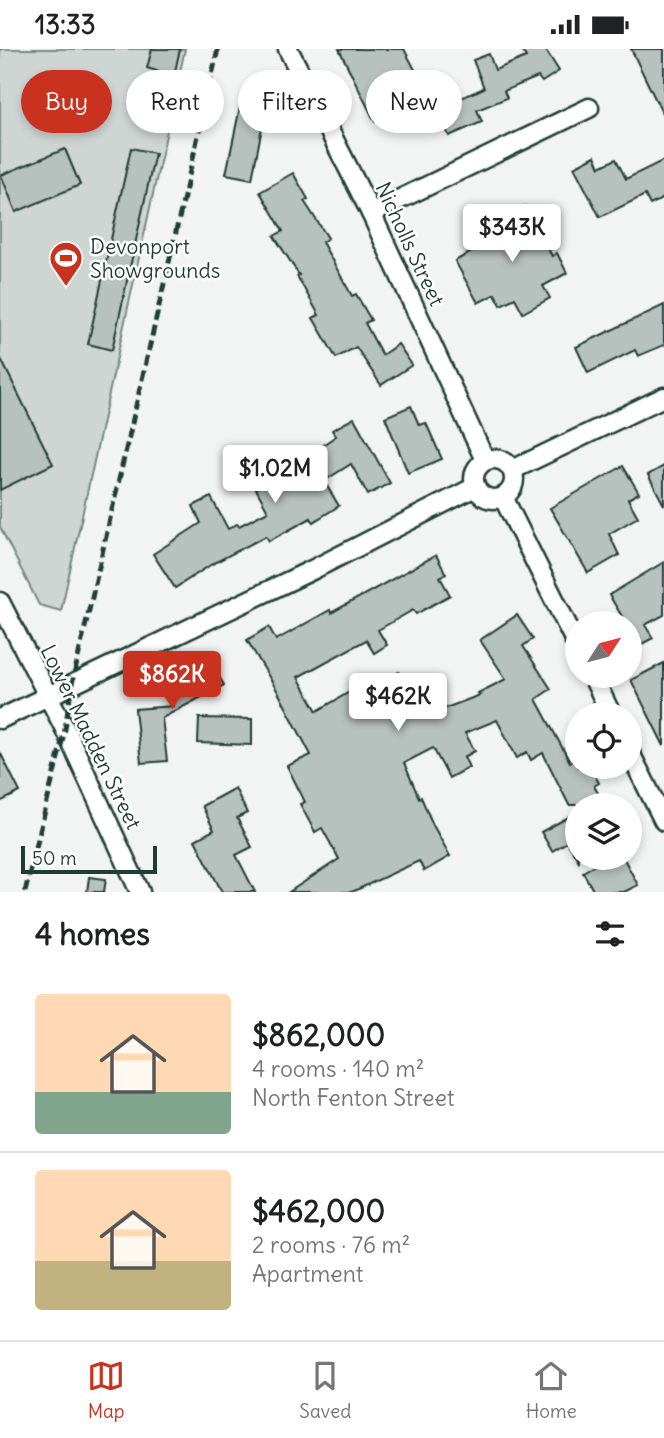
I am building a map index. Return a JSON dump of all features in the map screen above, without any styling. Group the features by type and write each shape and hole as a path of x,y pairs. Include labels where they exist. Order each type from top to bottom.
{"street":[{"name":"Nicholls Street","path":"288,49 372,213 485,460"},
{"path":"372,213 589,107"},
{"path":"512,471 664,397"},
{"path":"485,460 501,460 512,471 513,485 503,497 489,499 475,487 474,472 485,460"},
{"path":"0,719 312,570 475,487"},
{"path":"503,497 565,621"},
{"name":"Lower Madden Street","path":"0,602 140,892"},
{"path":"642,777 664,821"}],"shaded area":[{"name":"Devonport Showgrounds","path":"0,49 185,49 180,70 126,70 126,133 166,133 61,611 39,605 0,527"}],"building":[{"path":"152,49 180,49 175,70 147,68"},
{"path":"339,49 404,49 415,70 366,70 366,104 352,70 349,70"},
{"path":"521,49 545,49 559,71 542,82 538,77 504,91 507,98 477,110 482,122 462,130 462,98 484,88 473,60 489,54 495,70 526,57"},
{"path":"631,49 664,49 664,117"},
{"path":"238,116 238,133 261,133 252,179 226,174"},
{"path":"131,148 155,153 112,350 88,344"},
{"path":"65,149 80,185 16,212 1,175"},
{"path":"595,156 600,167 616,159 626,179 664,160 664,198 650,205 645,195 600,217 574,167"},
{"path":"293,173 308,199 304,201 328,238 322,242 352,296 356,294 371,320 365,323 382,355 398,344 412,365 381,385 356,347 336,358 313,318 319,315 297,276 299,275 274,236 283,231 260,192"},
{"path":"525,206 552,256 557,253 567,273 543,286 550,298 523,313 515,298 501,305 495,294 478,303 455,261 497,238 490,225"},
{"path":"664,305 664,345 638,356 635,350 588,373 576,347"},
{"path":"0,357 53,464 0,490"},
{"path":"411,406 419,425 426,423 442,459 408,473 385,417"},
{"path":"354,418 390,483 368,495 351,464 324,481 339,506 313,522 311,518 269,541 266,536 212,564 175,588 153,554 201,523 193,506 211,497 228,529 268,511 255,487 336,436 332,430"},
{"path":"623,466 639,493 628,499 638,517 609,534 619,555 588,573 550,508"},
{"path":"664,466 664,505 648,475"},
{"path":"436,555 446,574 440,577 450,595 416,614 413,610 378,630 387,645 374,653 366,640 298,677 317,711 363,684 366,688 399,672 406,687 423,679 438,711 480,695 478,693 506,679 480,640 517,615 533,639 523,646 551,689 536,699 565,753 565,779 597,779 599,783 594,786 598,793 565,793 565,797 543,753 531,760 527,752 517,758 497,720 465,733 475,751 464,757 469,767 449,778 433,748 404,763 450,856 424,871 419,861 352,892 289,892 339,859 322,828 315,832 300,804 305,802 287,766 311,755 247,640 269,627 276,640 330,610 331,613"},
{"path":"664,562 664,615 645,625 653,638 642,644 642,611 619,611 609,595"},
{"path":"211,663 224,685 162,718 167,761 141,763 135,709 173,706 164,688"},
{"path":"664,663 664,746 635,688 642,688 642,674"},
{"path":"199,718 252,719 252,745 198,743"},
{"path":"0,752 20,792 0,802"},
{"path":"235,788 247,813 237,818 252,847 236,855 255,892 222,892 195,840 214,830 202,806"},
{"path":"565,819 565,843 552,851 541,832"},
{"path":"630,870 638,885 624,892 594,892 583,872"},
{"path":"89,877 106,879 104,892 87,892"}],"railway":[{"path":"25,892 65,729 72,684 218,49"}],"place":[{"name":"Devonport Showgrounds","path":"66,288"}]}
